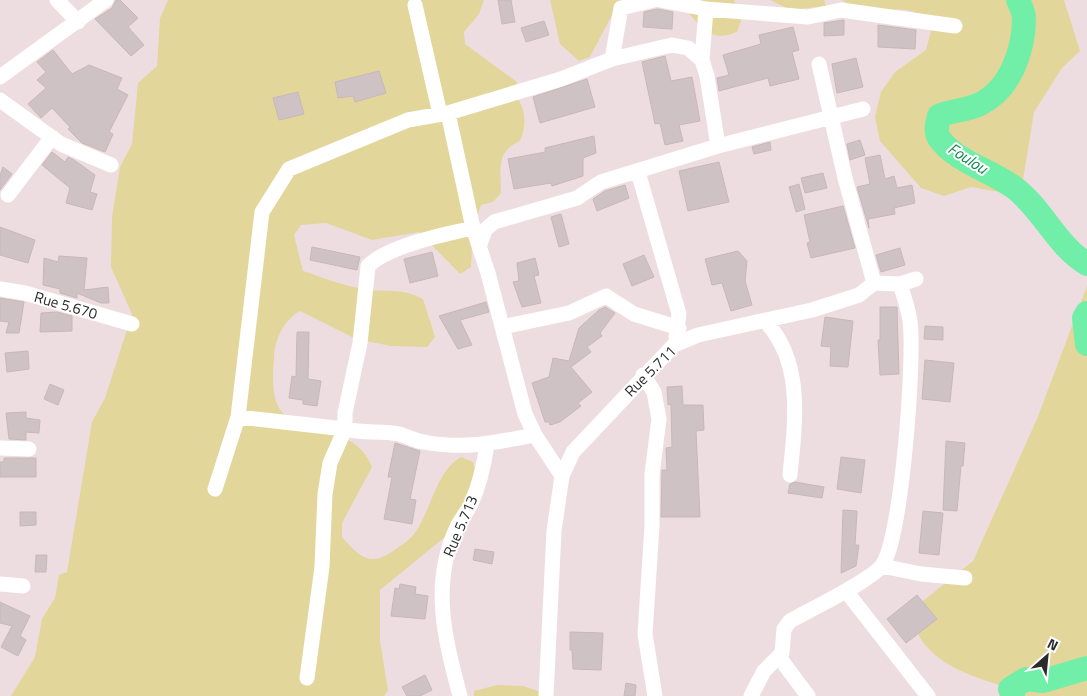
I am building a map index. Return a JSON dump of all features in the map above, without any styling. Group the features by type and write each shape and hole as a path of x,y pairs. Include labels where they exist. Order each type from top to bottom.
{"street":[{"path":"57,0 78,22"},
{"path":"0,77 106,0"},
{"path":"612,59 621,8 654,0"},
{"path":"660,0 706,9 808,17 840,10 955,26"},
{"path":"415,4 473,228 480,244 525,414 535,435 562,476"},
{"path":"706,9 702,60 708,76 718,146"},
{"path":"215,489 238,418 262,212 289,169 408,120 444,114 561,78 612,59 672,45 688,48 702,60"},
{"path":"819,64 830,117 874,283 900,284 916,279"},
{"path":"0,100 61,144 110,164"},
{"path":"480,244 485,230 494,222 507,216 572,200 601,182 718,146 863,109"},
{"path":"8,195 52,137"},
{"path":"638,172 679,314 679,328 674,345"},
{"path":"307,678 322,567 325,494 330,463 345,429 345,413 360,343 368,266 376,258 392,251 449,233 473,228"},
{"name":"Rue 5.711","path":"546,696 554,531 562,476 573,452 643,375 674,345 698,335 766,322 859,295 874,283"},
{"path":"751,696 764,671 782,652 784,629 790,621 846,591 882,566 894,535 910,379 910,321 900,284"},
{"name":"Rue 5.670","path":"0,289 26,293 132,324"},
{"path":"502,327 569,313 606,296 634,314 679,328"},
{"path":"766,322 775,332 781,344 792,375 794,420 790,475"},
{"path":"643,375 654,392 659,419 652,474 652,526 645,634 655,696"},
{"path":"238,418 345,429 359,433 399,434 424,442 453,446 487,445 535,435"},
{"name":"Rue 5.713","path":"460,696 443,627 442,582 450,545 471,504 480,477 487,445"},
{"path":"0,448 29,449"},
{"path":"882,566 921,574 965,578"},
{"path":"0,584 23,586"},
{"path":"846,591 928,696"},
{"path":"778,658 808,696"}],"shaded area":[{"path":"168,0 484,0 479,14 464,32 465,44 517,82 515,94 523,111 524,129 520,141 512,145 503,156 500,169 501,193 493,202 481,205 473,228 471,267 460,274 419,232 372,240 326,223 301,225 294,235 303,271 355,288 408,293 423,299 435,337 427,347 391,346 356,339 300,311 289,320 281,331 274,352 273,380 276,401 283,413 294,421 337,435 351,442 363,452 372,467 342,523 342,537 364,557 377,559 385,556 406,542 414,534 422,522 440,481 453,463 461,457 473,462 476,474 451,532 380,590 380,641 388,690 384,696 11,696 35,657 42,619 55,598 59,575 67,572 92,422 105,398 132,314 111,267 112,217 120,167 132,144 138,83 157,66 160,18"},
{"path":"550,0 631,0 613,13 590,57 579,61 560,44"},
{"path":"680,0 734,0 741,21 737,32 726,35 710,33 697,23"},
{"path":"770,0 824,0 826,6 791,10"},
{"path":"842,0 1064,0 1080,51 1062,68 1034,112 1019,205 1010,194 971,187 944,196 921,188 880,141 875,117 881,92 895,72 926,50 932,27 917,13 902,10 868,11 854,7"},
{"path":"1087,286 1087,696 1020,696 1017,691 965,673 941,660 922,641 913,620 923,601 973,561 1037,419"},
{"path":"497,685 523,686 541,692 541,696 474,696 474,691"}],"building":[{"path":"116,0 120,0 138,18 128,27 144,45 131,56 95,19 112,8"},
{"path":"498,0 511,0 515,22 502,24"},
{"path":"657,9 673,12 672,29 643,27 644,12"},
{"path":"844,20 844,35 824,36 824,23"},
{"path":"544,21 549,35 526,42 521,28"},
{"path":"878,25 916,30 915,49 878,47"},
{"path":"793,27 799,50 792,52 799,79 770,86 768,78 719,91 717,78 729,75 723,55 761,44 759,35"},
{"path":"53,50 72,74 89,65 122,78 117,89 128,95 109,132 113,134 105,152 82,143 68,129 70,127 52,108 41,118 28,104 46,88 37,80 46,72 37,62"},
{"path":"665,56 671,81 692,77 700,121 679,125 683,141 665,145 660,123 655,124 642,62"},
{"path":"856,58 863,87 837,93 832,64"},
{"path":"379,71 386,93 355,102 353,96 338,98 335,82"},
{"path":"587,79 595,107 540,123 533,97"},
{"path":"298,92 304,114 279,120 273,98"},
{"path":"594,136 596,153 583,158 583,176 552,186 551,183 514,189 508,159 545,152 545,148"},
{"path":"860,140 865,155 850,160 847,144"},
{"path":"770,142 771,150 754,154 752,147"},
{"path":"52,152 65,162 68,157 74,160 95,175 90,192 97,194 92,210 66,203 70,188 42,165"},
{"path":"880,155 885,179 894,176 897,188 912,185 915,203 894,208 895,214 868,219 869,228 857,187 870,184 865,158"},
{"path":"719,162 729,202 688,211 679,171"},
{"path":"3,167 12,174 0,190 0,175"},
{"path":"823,173 827,188 805,193 801,178"},
{"path":"799,184 805,209 796,212 789,187"},
{"path":"625,185 629,198 597,211 593,199 605,191"},
{"path":"843,206 855,248 811,258 807,243 810,242 804,215"},
{"path":"561,214 569,244 559,247 551,217"},
{"path":"0,227 35,240 28,263 0,255"},
{"path":"312,247 360,257 357,270 310,260"},
{"path":"900,248 905,265 881,272 876,255"},
{"path":"738,251 747,261 745,281 752,305 731,311 722,283 712,285 705,259"},
{"path":"432,252 438,276 410,283 404,259"},
{"path":"644,255 654,277 632,286 623,264"},
{"path":"59,256 87,258 84,290 108,287 109,303 101,303 77,293 77,298 60,293 60,289 43,285 44,258 58,262"},
{"path":"535,258 539,275 534,276 541,303 522,307 513,282 519,281 517,263"},
{"path":"0,298 24,302 19,333 6,333 9,322 0,321"},
{"path":"486,302 489,312 460,320 472,345 458,349 439,316"},
{"path":"605,307 615,313 600,333 602,336 587,347 591,352 571,367 592,392 578,403 581,406 560,422 550,425 549,422 545,422 532,383 549,377 553,358 569,361 579,328"},
{"path":"880,307 897,307 899,374 880,375 878,340 880,340"},
{"path":"57,312 72,316 72,331 40,332 41,313"},
{"path":"825,317 853,321 848,367 830,366 831,347 821,346"},
{"path":"925,326 943,327 943,340 924,339"},
{"path":"297,332 309,332 308,379 321,381 317,406 303,404 303,400 289,398 292,376 296,377"},
{"path":"28,351 29,369 7,372 5,353"},
{"path":"925,360 954,363 950,402 922,399"},
{"path":"50,384 64,390 58,405 44,399"},
{"path":"682,386 683,405 703,405 704,430 696,431 700,517 661,517 662,470 667,470 666,448 672,447 671,404 668,405 667,387"},
{"path":"26,412 26,418 40,420 39,433 26,432 26,440 9,439 6,413"},
{"path":"946,441 965,443 957,511 943,510"},
{"path":"395,443 420,451 410,499 416,500 412,524 384,519 392,477 388,477"},
{"path":"841,457 865,460 861,493 837,489"},
{"path":"4,458 36,458 36,477 0,477 0,462 4,462"},
{"path":"795,482 824,487 822,498 788,493 790,484"},
{"path":"843,510 857,511 855,545 859,545 856,566 841,573"},
{"path":"923,511 943,513 939,555 919,553"},
{"path":"20,512 36,512 36,525 20,526"},
{"path":"475,549 494,552 492,564 473,560"},
{"path":"36,555 47,555 46,572 35,572"},
{"path":"400,584 416,587 415,594 428,596 425,619 391,616 395,588 399,589"},
{"path":"917,595 937,619 906,643 887,619"},
{"path":"0,602 30,616 20,636 26,640 18,656 1,647 12,626 0,623"},
{"path":"570,632 603,633 601,670 573,669"},
{"path":"425,675 432,690 420,696 407,696 402,687"},
{"path":"626,683 636,685 635,696 624,696"}],"waterway":[{"name":"Foulou","path":"1018,0 1024,16 1023,30 1018,56 1007,79 991,98 980,104 939,116 937,133 939,138 954,153 1016,189 1034,207 1067,248 1087,264"},
{"name":"Foulou","path":"1087,313 1084,318 1087,344"},
{"name":"Foulou","path":"1013,696 1010,689 1026,679 1043,681 1087,668"}]}
